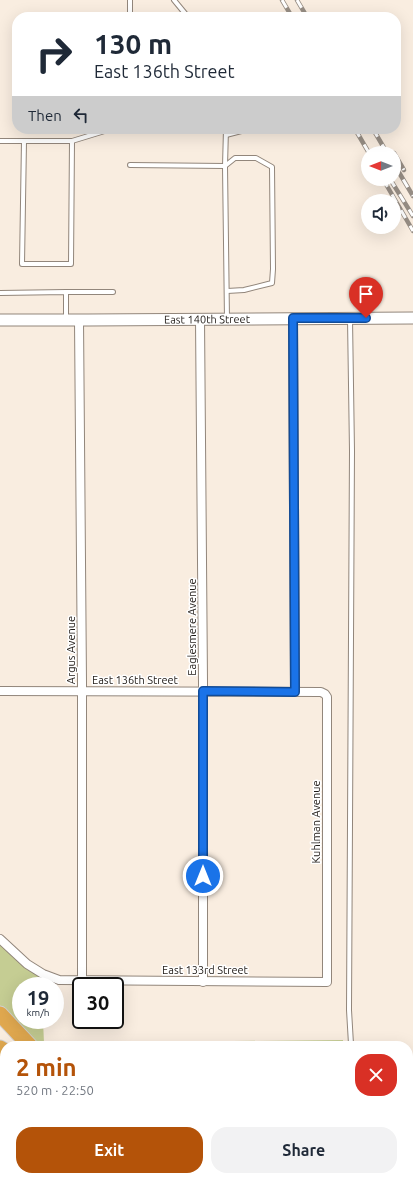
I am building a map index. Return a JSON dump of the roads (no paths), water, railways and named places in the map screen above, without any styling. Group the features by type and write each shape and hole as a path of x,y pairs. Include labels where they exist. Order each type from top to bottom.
{"highway":[{"path":"0,1014 25,1041"}],"street":[{"path":"293,318 295,692"},
{"name":"East 140th Street","path":"0,320 413,318"},
{"name":"Eaglesmere Avenue","path":"200,319 203,691 203,982"},
{"name":"Argus Avenue","path":"79,320 82,691 82,977"},
{"name":"East 136th Street","path":"0,691 295,692"},
{"name":"Kuhlman Avenue","path":"295,692 321,692 327,697 327,982"},
{"name":"East 133rd Street","path":"0,939 27,964 43,974 59,980 72,980"},
{"name":"East 133rd Street","path":"124,981 327,982"}],"lane":[{"path":"130,0 130,12"},
{"path":"174,0 184,12"},
{"path":"0,141 72,141 95,134"},
{"path":"227,319 225,166 226,135 230,134"},
{"path":"24,141 22,264 71,264 72,141"},
{"path":"130,165 225,166 235,158 256,158 272,167 272,283 244,290 227,291"},
{"path":"66,292 66,320"},
{"path":"0,293 113,292"},
{"path":"350,318 352,458 349,1010 351,1041"}],"railway":[{"path":"282,0 289,12"},
{"path":"297,0 304,12"},
{"path":"358,134 365,146"},
{"path":"376,134 383,146"},
{"path":"401,165 404,170"},
{"path":"401,176 413,196"},
{"path":"387,186 413,231"},
{"path":"394,186 413,216"}]}
